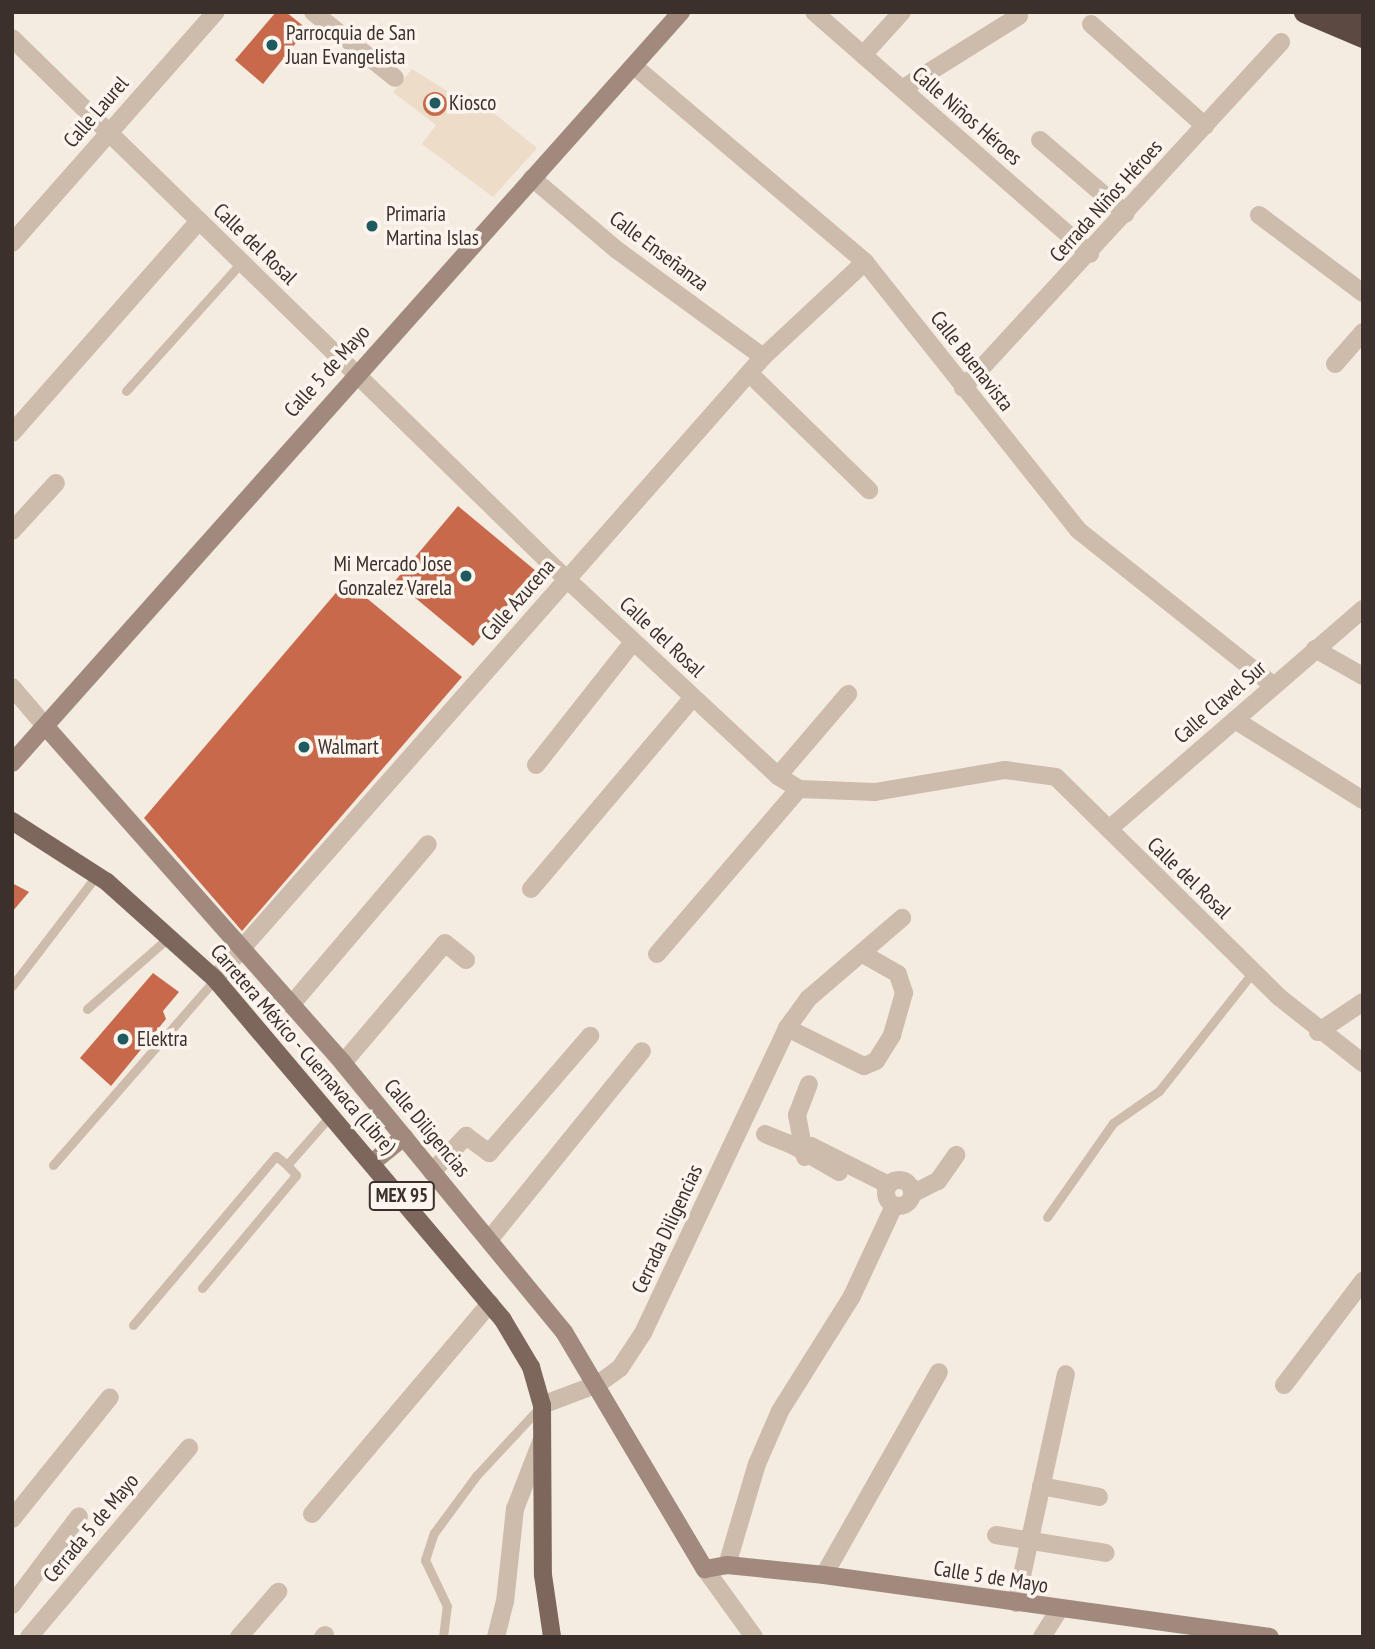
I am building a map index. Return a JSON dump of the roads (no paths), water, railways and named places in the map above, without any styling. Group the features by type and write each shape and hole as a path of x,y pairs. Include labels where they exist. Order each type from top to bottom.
{"highway":[{"path":"1304,12 1363,37"},
{"path":"1345,12 1363,20"}],"main road":[{"name":"Carretera México - Cuernavaca (Libre)","path":"12,821 97,876 170,936 215,979 490,1303 531,1367 542,1405 545,1432 544,1575 552,1637"}],"street":[{"name":"Calle Laurel","path":"12,243 216,12"},
{"path":"313,12 395,78"},
{"name":"Calle 5 de Mayo","path":"12,763 354,374 681,12"},
{"name":"Calle Niños Héroes","path":"814,12 1090,254"},
{"path":"863,55 902,12"},
{"path":"902,89 1019,16"},
{"path":"1091,24 1205,126"},
{"name":"Calle del Rosal","path":"12,38 354,374 633,642 778,776 799,789 875,792 1005,770 1056,777 1253,972 1318,1032 1363,1063"},
{"name":"Cerrada Niños Héroes","path":"963,388 1090,254 1280,42"},
{"name":"Calle Buenavista","path":"634,66 865,262 1078,530 1273,685"},
{"path":"1040,140 1126,214"},
{"name":"Calle Enseñanza","path":"531,178 617,250 763,357"},
{"path":"1259,215 1363,293"},
{"path":"12,433 199,221"},
{"name":"Calle Azucena","path":"215,979 243,951 763,357 865,262"},
{"path":"1335,365 1363,332"},
{"path":"749,373 869,490"},
{"path":"12,531 56,483"},
{"name":"Calle Clavel Sur","path":"1109,829 1362,611"},
{"path":"536,765 633,642"},
{"path":"1315,649 1363,676"},
{"name":"Calle Diligencias","path":"12,687 343,1063 564,1332 598,1384 705,1569 753,1636"},
{"path":"778,776 848,694"},
{"path":"531,889 692,697"},
{"path":"1235,720 1363,800"},
{"path":"657,954 799,789"},
{"path":"291,1005 428,844"},
{"name":"Cerrada Diligencias","path":"542,1405 598,1384 620,1368 643,1333 787,1028 809,998 902,918"},
{"path":"343,1063 445,943 466,960"},
{"path":"787,1028 864,1066 876,1061 892,1035 904,993 898,974 863,954"},
{"path":"1318,1032 1363,1002"},
{"path":"432,1172 466,1136 489,1153 590,1036"},
{"path":"489,1240 642,1051"},
{"path":"801,1150 797,1115 809,1084"},
{"path":"765,1134 890,1195"},
{"path":"373,1162 404,1137"},
{"path":"727,1565 757,1464 780,1411 858,1285 890,1195 904,1181 912,1194 938,1181 956,1155"},
{"path":"1284,1385 1363,1281"},
{"path":"312,1514 490,1303"},
{"path":"824,1575 939,1372"},
{"path":"1016,1603 1066,1374"},
{"path":"12,1519 110,1397"},
{"path":"496,1637 505,1602 515,1509 545,1432"},
{"name":"Cerrada 5 de Mayo","path":"29,1637 189,1448"},
{"path":"1041,1486 1099,1497"},
{"path":"12,1605 79,1516"},
{"path":"996,1535 1106,1553"},
{"name":"Calle 5 de Mayo","path":"705,1569 727,1565 824,1575 1059,1610 1270,1637"},
{"path":"239,1637 278,1592"},
{"path":"1042,1637 1059,1610"}],"lane":[{"path":"126,391 242,263"},
{"path":"12,986 97,876"},
{"path":"87,1009 170,936"},
{"path":"1047,1217 1113,1123 1159,1091 1253,972"},
{"path":"53,1165 215,979"},
{"path":"287,1165 332,1114"},
{"path":"132,1325 276,1156 296,1175 202,1288"},
{"path":"443,1637 447,1606 425,1560 434,1533 476,1476 542,1405"}],"place":[{"name":"Parrocquia de San Juan Evangelista","path":"272,45"},
{"name":"Kiosco","path":"435,103"},
{"name":"Primaria Martina Islas","path":"372,226"},
{"name":"Mi Mercado Jose Gonzalez Varela","path":"466,576"},
{"name":"Walmart","path":"304,747"},
{"name":"Elektra","path":"123,1039"}]}
